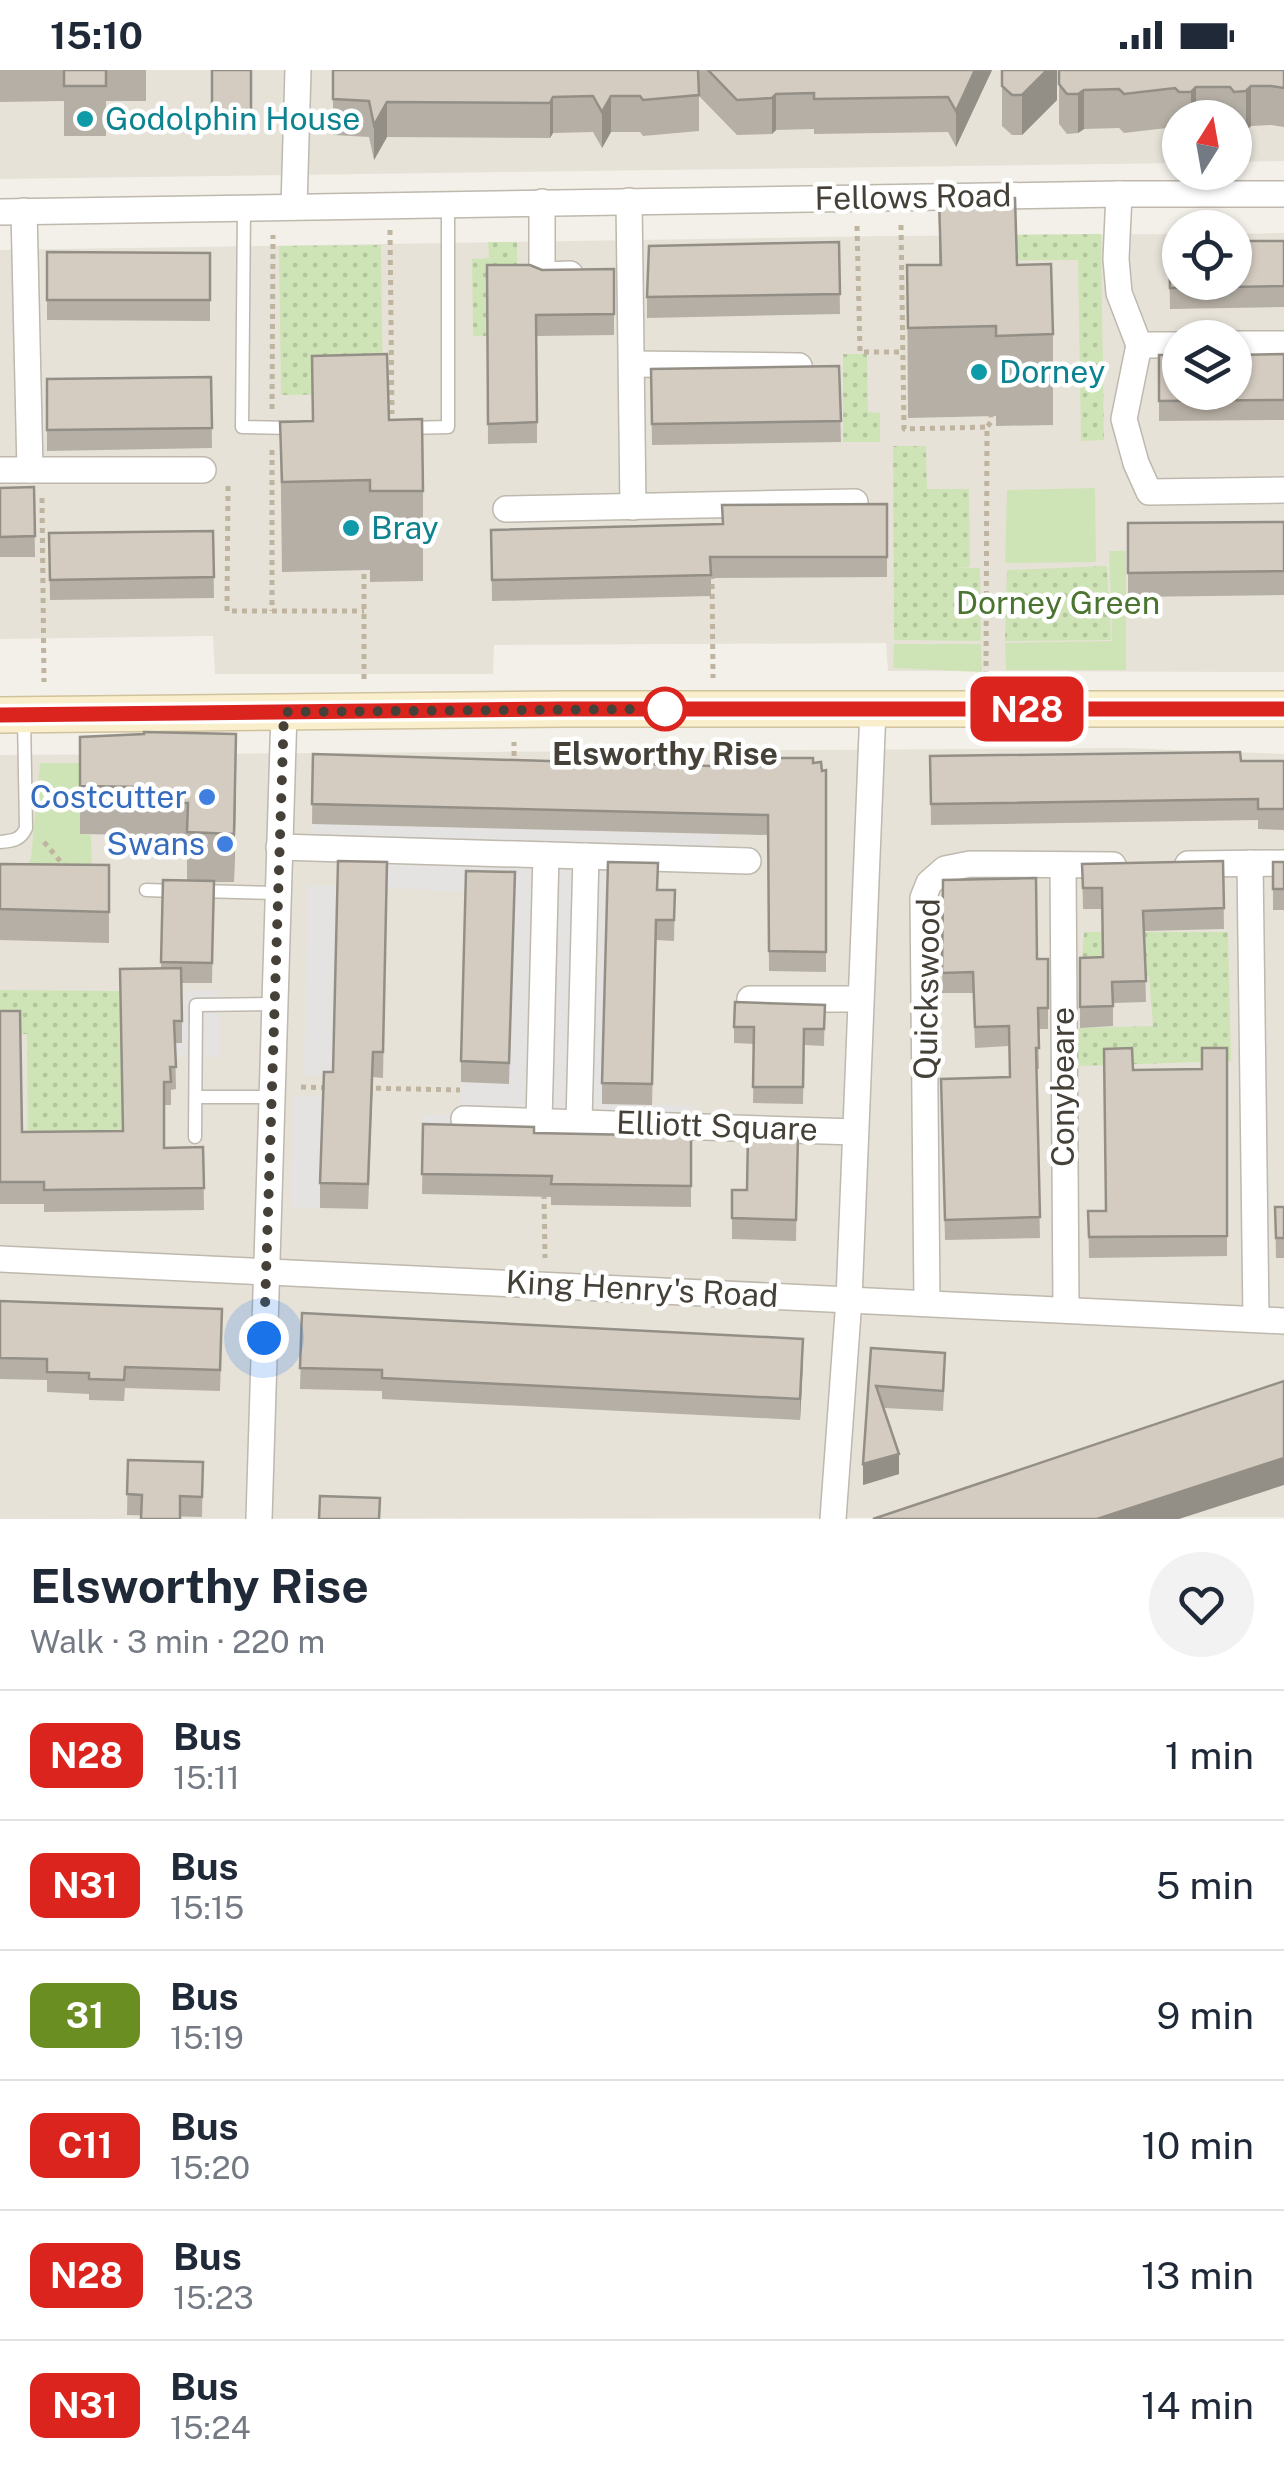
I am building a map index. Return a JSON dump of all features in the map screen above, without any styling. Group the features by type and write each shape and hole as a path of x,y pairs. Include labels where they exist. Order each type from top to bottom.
{"main road":[{"path":"22,715 1284,708"}],"street":[{"path":"284,207 298,70"},
{"path":"1118,194 1119,294 1139,345 1124,419 1149,492 1284,490"},
{"name":"Fellows Road","path":"12,212 1284,194"},
{"path":"629,201 613,273 633,364 632,507"},
{"path":"542,202 542,275 613,273"},
{"path":"12,212 36,470"},
{"path":"1252,344 1284,344"},
{"path":"1139,345 1162,345"},
{"path":"633,364 799,366"},
{"path":"0,470 203,470"},
{"path":"506,509 855,502"},
{"path":"833,1519 849,1299 872,709"},
{"path":"259,1519 284,712"},
{"path":"279,848 748,860"},
{"path":"539,1121 546,855"},
{"name":"Elliott Square","path":"579,1122 586,856"},
{"path":"1250,863 1256,1319"},
{"name":"Quickswood","path":"927,1302 924,898 929,883 944,869 970,864 1284,863"},
{"name":"Conybeare","path":"1063,866 1066,1308"},
{"path":"750,999 860,1000"},
{"name":"Elliott Square","path":"464,1119 855,1132"},
{"name":"King Henry's Road","path":"0,1259 1284,1321"}],"lane":[{"path":"392,423 448,427 448,204"},
{"path":"244,207 242,427 307,428"},
{"path":"0,842 12,842 26,828 22,715"},
{"path":"146,890 278,893"},
{"path":"195,1137 196,1005 274,1004"},
{"path":"196,1098 271,1092"}],"path":[{"path":"901,197 904,428 987,427"},
{"path":"856,198 860,352 915,351"},
{"path":"390,205 392,423"},
{"path":"272,611 272,427 284,207"},
{"path":"902,320 916,320"},
{"path":"986,709 987,427 991,406"},
{"path":"258,447 272,447"},
{"path":"22,715 36,470"},
{"path":"228,484 227,611 364,611"},
{"path":"364,560 364,646"},
{"path":"712,564 714,709"},
{"path":"514,738 514,782"},
{"path":"26,828 44,842 76,880"},
{"path":"271,1092 464,1090 464,1119"},
{"path":"544,1189 543,1244 549,1284"}],"shaded area":[{"path":"0,70 1284,70 1284,161 1252,162 1252,100 1162,100 1162,163 0,179"},
{"path":"1284,233 1284,672 888,671 886,643 494,645 493,674 215,674 213,636 0,639 0,250 1162,234 1162,300 1252,300 1252,234"},
{"path":"1124,748 1284,754 1284,1517 0,1519 0,755"},
{"path":"312,824 719,834 716,869 609,868 602,1103 692,1106 691,1157 552,1154 423,1145 423,1115 460,1114 461,1082 509,1083 466,892 356,886 360,851 312,850"},
{"path":"308,885 338,886 334,1076 304,1075"},
{"path":"219,990 219,1057 173,1057 173,1043 182,1043 173,991"},
{"path":"294,1096 324,1097 320,1208 291,1207"}],"green space":[{"path":"1101,234 1104,440 1081,441 1078,260 976,261 975,235"},
{"path":"488,242 517,242 517,286 487,336 473,336 472,259 489,258"},
{"path":"381,245 383,394 281,395 279,246"},
{"path":"843,354 867,354 868,412 880,413 880,442 843,442"},
{"path":"893,446 926,446 927,489 969,489 970,567 958,568 980,568 981,641 894,640"},
{"path":"1095,488 1096,562 1005,563 1007,490"},
{"path":"1109,551 1126,551 1126,670 1006,670 1005,643 1112,641"},
{"name":"Dorney Green","path":"1107,566 1111,640 1005,641 1007,570"},
{"path":"894,644 981,644 982,672 893,668"},
{"path":"40,763 117,763 80,786 80,834 91,835 93,895 23,874 31,858"},
{"path":"1084,932 1228,932 1231,1061 1077,1066 1079,1028 1153,1026 1149,976 1081,975"},
{"path":"0,990 120,991 123,1153 28,1153 27,1034 0,1034"}],"building":[{"path":"64,70 106,70 106,86 64,86"},
{"path":"212,70 251,70 251,111 212,111"},
{"path":"333,70 698,70 699,95 643,100 640,96 611,96 602,112 593,96 553,97 550,103 387,102 374,125 369,101 333,99"},
{"path":"708,70 975,70 956,111 948,97 814,99 814,93 737,100"},
{"path":"1002,70 1047,70 1022,95 1012,95 1002,86"},
{"path":"1059,70 1284,70 1284,88 1251,86 1246,91 1234,92 1230,87 1196,87 1191,92 1175,88 1124,94 1119,89 1067,94 1059,84"},
{"path":"1015,198 1017,265 1051,264 1053,334 996,336 996,326 908,328 907,265 941,265 939,200"},
{"path":"1252,241 1284,241 1284,286 1252,287"},
{"path":"839,242 840,294 647,297 649,246"},
{"path":"47,252 210,253 210,300 47,300"},
{"path":"487,265 530,265 542,270 614,269 614,314 536,315 537,422 488,424"},
{"path":"387,354 389,420 422,419 423,491 370,491 370,480 282,482 280,422 313,421 312,356"},
{"path":"1284,354 1284,400 1252,400 1252,355"},
{"path":"1162,355 1162,401 1159,401"},
{"path":"839,366 841,421 652,424 651,369"},
{"path":"211,377 212,428 47,430 47,379"},
{"path":"34,487 35,536 0,537 0,488"},
{"path":"887,504 887,557 710,557 711,575 492,580 491,530 723,524 722,505"},
{"path":"1284,522 1284,571 1128,573 1128,523"},
{"path":"213,531 214,577 50,580 49,533"},
{"path":"144,732 236,734 234,834 187,832 188,803 139,802 139,787 80,786 80,737"},
{"path":"1240,752 1241,761 1284,761 1284,809 1258,809 1258,799 931,804 930,756"},
{"path":"313,754 712,766 770,766 769,758 813,758 813,763 821,762 822,771 826,770 826,952 769,951 768,815 312,804"},
{"path":"338,861 387,862 383,1052 373,1052 368,1184 320,1183 324,1072 333,1072"},
{"path":"1223,861 1224,908 1143,911 1146,981 1112,982 1113,1006 1080,1007 1080,958 1103,957 1102,888 1083,888 1082,864"},
{"path":"608,862 658,863 657,890 675,890 674,920 656,920 652,1084 602,1083"},
{"path":"1273,862 1284,862 1284,889 1273,889"},
{"path":"0,864 109,865 109,912 0,909"},
{"path":"466,871 515,872 509,1063 461,1061"},
{"path":"1036,878 1037,959 1048,959 1048,1008 1038,1008 1036,1048 1040,1217 945,1220 941,1079 1010,1077 1009,1026 975,1027 973,972 942,973 943,880"},
{"path":"163,880 214,881 212,963 161,962"},
{"path":"181,968 182,1021 174,1021 176,1067 170,1067 171,1082 164,1082 164,1148 203,1147 204,1188 44,1190 44,1182 0,1182 0,1011 20,1011 22,1132 123,1131 120,969"},
{"path":"735,1002 825,1005 824,1029 804,1029 803,1087 753,1087 754,1027 734,1027"},
{"path":"1132,1048 1133,1070 1202,1069 1202,1048 1227,1048 1227,1236 1089,1237 1088,1211 1106,1211 1104,1049"},
{"path":"423,1124 534,1127 534,1133 691,1136 691,1186 551,1184 552,1176 422,1174"},
{"path":"748,1135 798,1136 796,1220 732,1218 732,1190 747,1190"},
{"path":"1275,1207 1284,1207 1284,1238 1276,1238"},
{"path":"0,1301 222,1309 220,1370 125,1367 124,1380 89,1379 89,1373 47,1372 47,1359 0,1358"},
{"path":"302,1313 803,1339 800,1399 382,1378 382,1370 300,1368"},
{"path":"871,1348 945,1353 943,1391 876,1386 899,1454 863,1464"},
{"path":"1284,1381 1284,1458 1097,1519 873,1519"},
{"path":"128,1460 203,1462 202,1497 180,1496 180,1519 141,1519 142,1495 127,1494"},
{"path":"320,1496 380,1498 379,1519 319,1519"}],"bus line":[{"name":"N28","path":"0,715 564,709 1284,709"}],"place":[{"name":"Godolphin House","path":"85,119"},
{"name":"Dorney","path":"979,372"},
{"name":"Bray","path":"351,528"},
{"name":"Elsworthy Rise","path":"665,709"},
{"name":"Costcutter","path":"207,797"},
{"name":"Swans","path":"225,844"}],"route":[{"path":"264,1338 284,712 665,709"}]}
